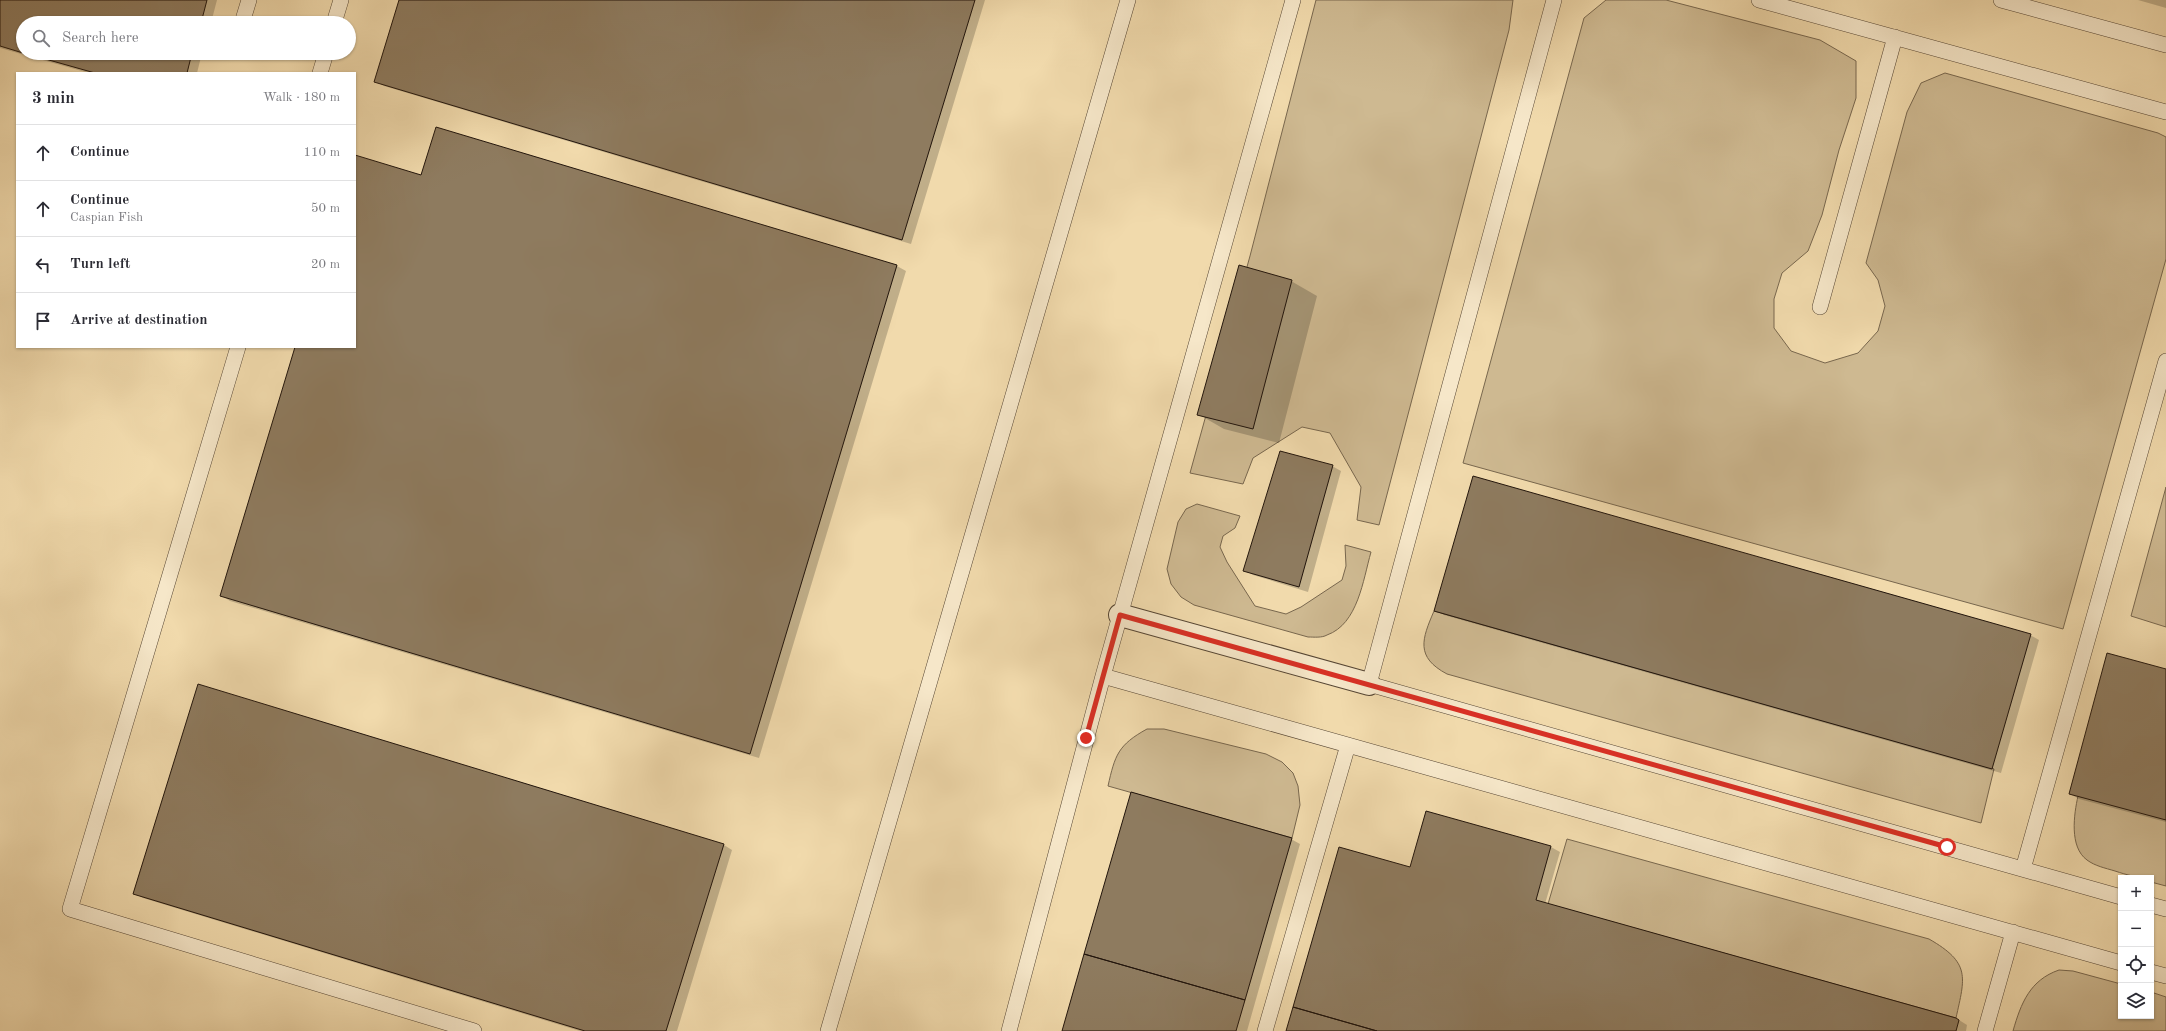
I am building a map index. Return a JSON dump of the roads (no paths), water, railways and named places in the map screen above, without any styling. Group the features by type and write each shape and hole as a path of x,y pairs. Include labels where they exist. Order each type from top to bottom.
{"street":[{"path":"1120,615 1369,684"}],"lane":[{"path":"244,16 248,0"},
{"path":"336,16 341,0"},
{"path":"828,1031 1128,0"},
{"path":"1009,1031 1103,676 1293,0"},
{"path":"1554,0 1369,684 2118,895"},
{"path":"1759,0 2166,112"},
{"path":"2001,0 2166,45"},
{"path":"1820,307 1895,38"},
{"path":"320,72 324,60"},
{"path":"238,348 70,909 474,1031"},
{"path":"2023,869 2166,361"},
{"path":"1103,676 2118,962"},
{"path":"1265,1031 1348,745"},
{"path":"2154,906 2166,909"},
{"path":"1984,1031 2013,932"},
{"path":"2154,973 2166,976"}]}
